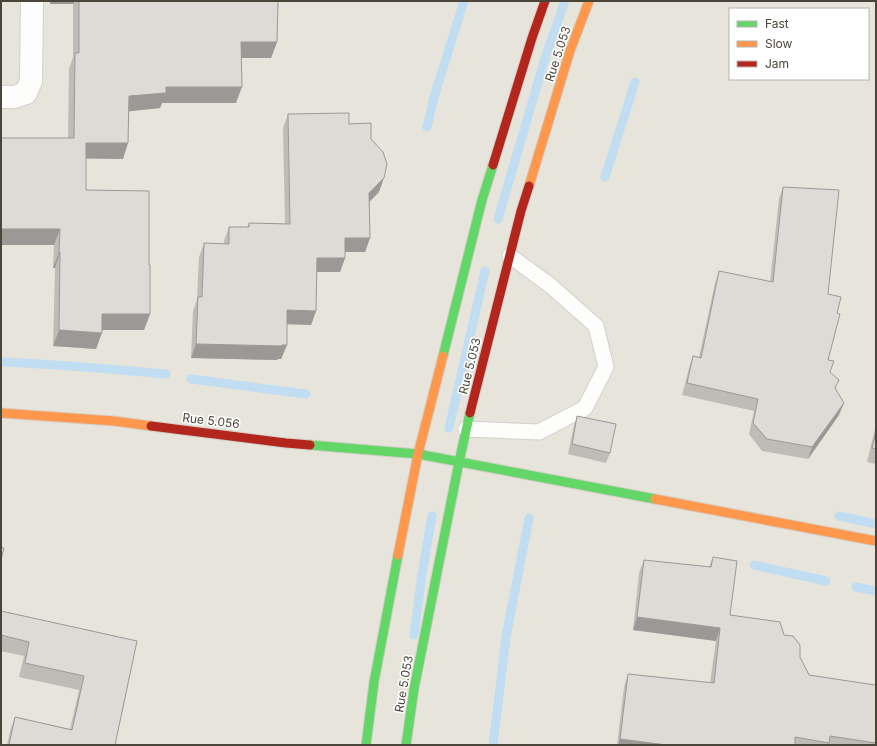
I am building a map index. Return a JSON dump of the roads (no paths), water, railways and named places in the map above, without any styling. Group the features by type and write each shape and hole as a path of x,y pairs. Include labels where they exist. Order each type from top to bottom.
{"main road":[{"path":"366,745 374,682 418,454 482,200 532,38 545,1"},
{"name":"Rue 5.053","path":"406,745 414,689 458,462 466,429 523,203 570,52 589,1"},
{"name":"Rue 5.056","path":"1,413 114,421 286,443 418,454 876,541"}],"street":[{"path":"1,97 14,97 26,93 31,81 32,1"}],"lane":[{"path":"466,429 539,432 585,408 606,367 596,326 551,286 510,256"}],"waterway":[{"path":"427,127 434,97 464,1"},
{"path":"498,219 545,58 565,1"},
{"path":"605,177 635,82"},
{"path":"449,428 485,271"},
{"path":"1,362 63,365 166,374"},
{"path":"191,379 306,394"},
{"path":"414,635 422,574 432,516"},
{"path":"839,516 876,524"},
{"path":"493,745 506,637 529,518"},
{"path":"754,565 826,581"},
{"path":"856,587 876,591"}]}
